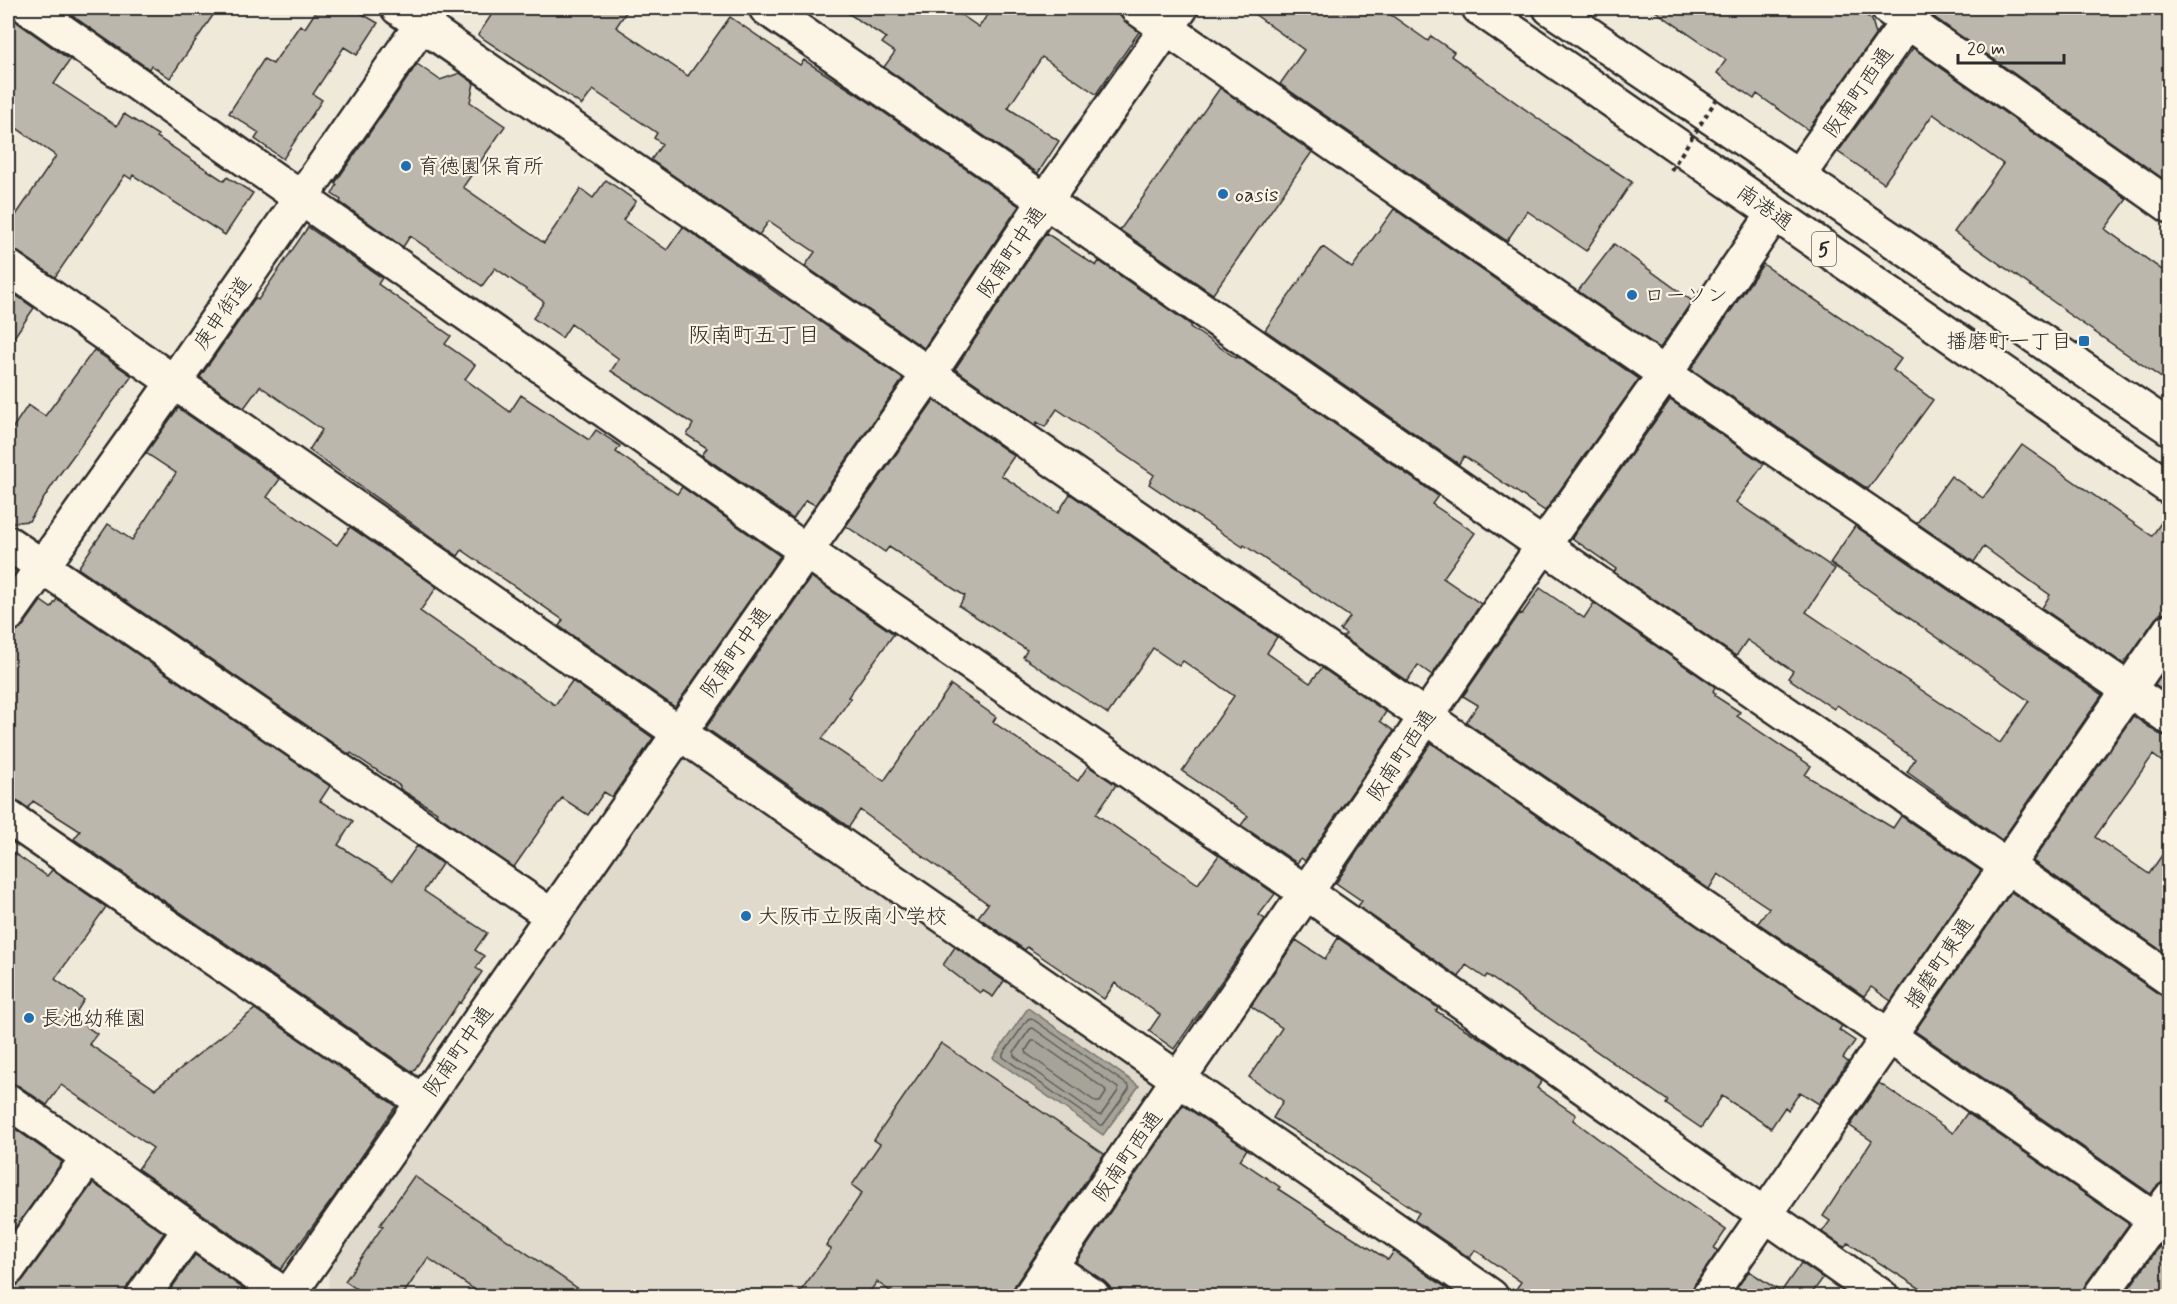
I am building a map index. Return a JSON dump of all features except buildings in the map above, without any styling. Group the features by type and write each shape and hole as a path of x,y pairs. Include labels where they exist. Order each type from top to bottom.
{"street":[{"path":"29,8 806,551 1307,893 1881,1296"},
{"path":"766,8 2169,979"},
{"path":"1137,8 1174,18 1665,374 2169,718"},
{"name":"南港通","path":"1479,8 2169,488"},
{"name":"5","path":"1550,8 2169,428"},
{"path":"1904,12 2169,206"},
{"name":"阪南町西通","path":"1798,176 1904,12"},
{"path":"417,13 929,374 1888,1036 2165,1216 2100,1296"},
{"name":"庚申街道","path":"8,615 301,198 417,13"},
{"name":"阪南町中通","path":"287,1296 1174,18"},
{"name":"阪南町西通","path":"1030,1296 1774,214"},
{"path":"8,267 1491,1296"},
{"path":"8,543 552,916"},
{"name":"播磨町東通","path":"1709,1296 2169,630"},
{"path":"8,817 423,1102"},
{"path":"8,1101 287,1296"},
{"path":"8,1269 88,1158"},
{"path":"143,1296 190,1229"},
{"path":"1050,1267 1093,1296"}],"path":[{"path":"1671,171 1716,100"}],"shaded area":[{"name":"大阪市立阪南小学校","path":"683,756 1153,1075 1154,1096 1035,1266 955,1212 896,1296 333,1296 328,1293 329,1271"}],"water":[{"path":"1028,1008 1139,1086 1103,1135 993,1058"}],"place":[{"name":"育徳園保育所","path":"406,166"},
{"name":"oasis","path":"1223,194"},
{"name":"ローソン","path":"1632,295"},
{"name":"播磨町一丁目","path":"2084,341"},
{"name":"大阪市立阪南小学校","path":"746,916"},
{"name":"長池幼稚園","path":"29,1018"}],"district":[{"name":"阪南町五丁目","path":"754,334"}]}
